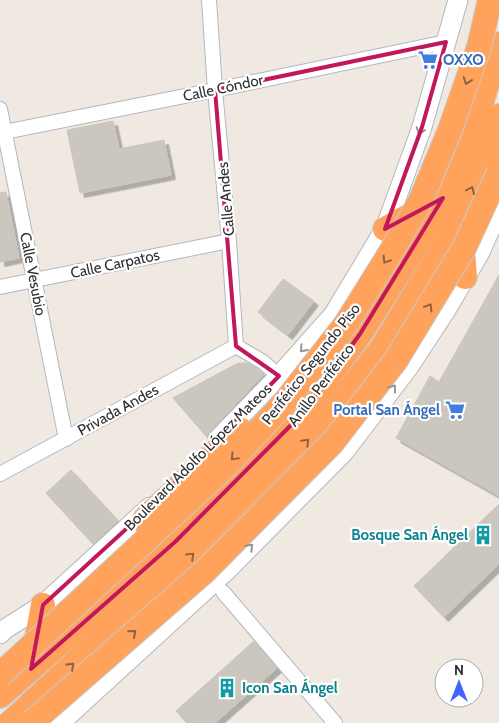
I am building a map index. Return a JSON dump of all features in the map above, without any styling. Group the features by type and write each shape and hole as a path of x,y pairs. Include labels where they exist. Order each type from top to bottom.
{"highway":[{"name":"Periférico Segundo Piso","path":"0,675 226,466 285,402 346,324 390,255 420,202 450,130 473,66 490,0"},
{"name":"Anillo Periférico","path":"0,696 175,542 302,415 360,334 431,222 469,144 499,44"},
{"name":"Anillo Periférico","path":"10,723 189,557 317,431 382,348 449,238 488,155 499,116"},
{"path":"31,723 204,572 332,442 396,360 464,248 499,172"},
{"path":"385,229 443,198"},
{"path":"460,214 465,277"},
{"path":"0,654 45,615 233,436 258,417 285,402"},
{"path":"31,669 43,605"}],"main road":[{"name":"Boulevard Adolfo López Mateos","path":"2,628 43,605 160,498 279,376 334,314 385,229 422,127 458,0"},
{"path":"60,723 225,572 344,452 408,368 446,310 479,254 499,210"}],"street":[{"name":"Calle Andes","path":"209,0 230,241 236,346"},
{"name":"Calle Cóndor","path":"2,132 446,42"},
{"name":"Calle Vesubio","path":"0,110 2,132 35,280 66,439"},
{"name":"Calle Carpatos","path":"0,287 230,241"},
{"path":"236,346 263,362 279,376"},
{"name":"Privada Andes","path":"0,474 236,346"},
{"path":"223,592 335,723"}],"highlighted area":[{"path":"446,42 422,127 385,229 443,198 360,334 301,415 175,542 31,669 43,605 160,498 279,376 236,346 215,90"}],"building":[{"path":"113,121 119,149 164,140 171,175 80,193 67,130"},
{"path":"6,192 19,258 0,262 0,193"},
{"name":"Portal San Ángel","path":"499,275 499,496 396,438 430,376 439,382"},
{"path":"283,279 314,301 288,335 258,312"},
{"path":"238,363 247,363 264,374 206,436 173,398"},
{"path":"71,470 118,521 93,544 46,493"},
{"name":"Bosque San Ángel","path":"499,504 499,564 444,617 414,586"},
{"name":"Icon San Ángel","path":"254,641 277,668 215,723 187,723 176,711"}],"place":[{"name":"OXXO","path":"428,60"},
{"name":"Portal San Ángel","path":"455,410"},
{"name":"Bosque San Ángel","path":"483,535"},
{"name":"Icon San Ángel","path":"227,688"}]}
